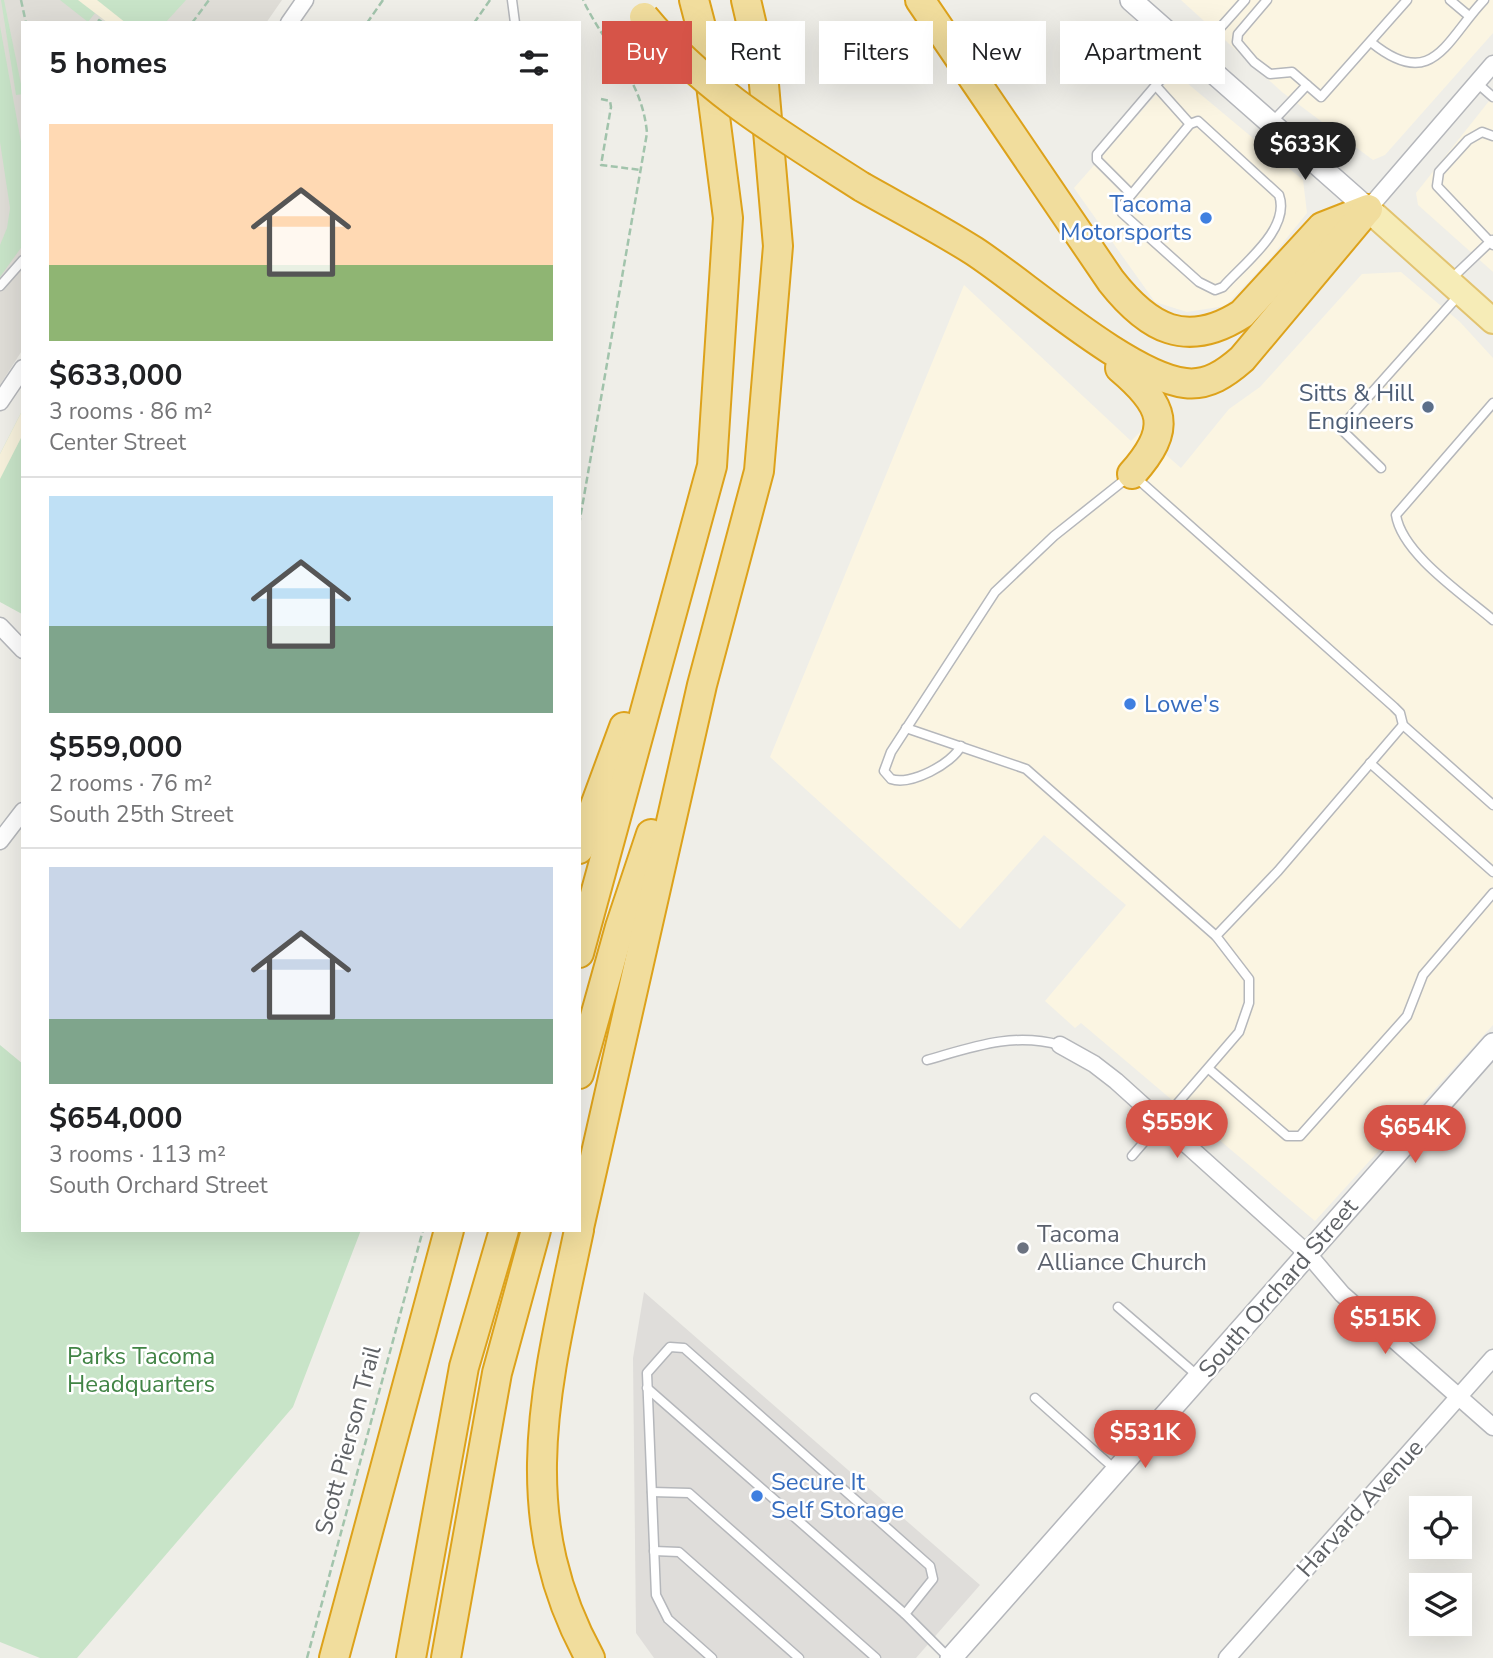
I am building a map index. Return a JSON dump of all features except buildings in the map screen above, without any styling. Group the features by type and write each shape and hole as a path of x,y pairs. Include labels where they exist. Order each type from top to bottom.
{"highway":[{"path":"581,946 712,466 728,241 725,184 706,46 694,0"},
{"path":"581,1220 702,685 759,471 778,246 763,73 747,0"},
{"path":"920,0 1111,281 1130,305 1166,329 1205,331 1226,324 1242,314 1322,227 1368,209"},
{"path":"638,9 666,45 732,103 862,187 973,250 1146,371 1189,384 1209,381 1227,372 1242,359 1368,209"},
{"path":"1088,332 1111,361 1148,394 1156,406 1160,419 1156,443 1132,474"},
{"path":"581,844 685,560"},
{"path":"581,1067 620,927 702,685"},
{"path":"334,1658 448,1232"},
{"path":"411,1658 464,1367 503,1232"},
{"path":"446,1658 497,1373 535,1232"},
{"path":"575,1658 554,1618 539,1572 529,1495 535,1435 578,1232"},
{"path":"566,1293 543,1429 540,1465 543,1517 547,1546 559,1591 590,1658"}],"main road":[{"path":"1131,0 1155,21"},
{"path":"1225,83 1493,321"},
{"name":"South Orchard Street","path":"950,1658 1493,1044"}],"street":[{"path":"290,21 305,0"},
{"path":"1368,209 1493,64"},
{"path":"0,402 21,371"},
{"path":"0,626 21,648"},
{"path":"0,841 21,814"},
{"path":"1060,1045 1094,1064 1162,1122 1308,1254 1342,1294 1493,1427"},
{"name":"Harvard Avenue","path":"1227,1658 1493,1358"}],"lane":[{"path":"512,0 515,21"},
{"path":"1224,21 1245,0"},
{"path":"1267,0 1238,34 1237,43 1254,62 1270,74 1292,72 1321,97 1372,43 1407,0"},
{"path":"1450,0 1469,16"},
{"path":"1372,43 1392,58 1415,65 1442,53 1484,0"},
{"path":"1477,82 1493,97"},
{"path":"1271,123 1307,85"},
{"path":"1131,194 1097,160 1097,154 1156,86 1190,124"},
{"path":"1198,121 1279,195 1281,211 1275,230 1223,287 1209,289 1122,213 1121,207 1131,194 1190,124 1198,121"},
{"path":"1381,468 1342,430 1343,425 1492,242 1441,194 1437,186 1439,172 1468,140 1482,132 1493,136"},
{"path":"0,286 21,262"},
{"path":"1493,403 1396,516 1398,526 1411,548 1493,620"},
{"path":"961,746 955,757 940,767 894,781 885,773 884,766 906,728 995,592 1054,536 1132,474 1394,707 1400,713 1403,725 1493,805"},
{"path":"1216,936 1278,871 1403,725"},
{"path":"906,728 1026,769 1216,936 1249,979 1249,1003 1239,1032 1132,1156"},
{"path":"1370,763 1493,872"},
{"path":"1209,1069 1287,1136 1300,1136 1407,1016 1423,975 1493,893"},
{"path":"927,1060 997,1040 1037,1039 1060,1045"},
{"path":"1118,1307 1199,1378"},
{"path":"712,1658 668,1619 656,1595 647,1373 670,1347 684,1348 930,1566 933,1579 905,1614"},
{"path":"647,1388 905,1614 950,1658"},
{"path":"1035,1398 1117,1471"},
{"path":"652,1492 690,1493 876,1658"},
{"path":"654,1551 679,1552 799,1658"}],"path":[{"path":"21,0 26,21"},
{"path":"193,21 209,0"},
{"path":"368,21 383,0"},
{"path":"475,21 490,0"},
{"path":"581,514 647,133 645,108 629,74 583,0"},
{"path":"601,99 610,101 611,107 601,164 641,170"},
{"name":"Scott Pierson Trail","path":"307,1658 422,1232"}],"shaded area":[{"path":"0,0 282,0 267,21 21,21 21,352 0,385"},
{"path":"1181,0 1493,0 1493,33 1385,155 1373,160 1282,92 1225,40 1225,21 1204,21"},
{"path":"1165,84 1188,84 1303,180 1307,213 1269,260 1225,306 1187,312 1155,302 1074,188"},
{"path":"1493,96 1493,272 1418,205 1416,193"},
{"path":"1401,272 1460,322 1493,358 1493,1025 1315,1221 1081,1023 1075,1028 1045,1001 1126,905 1044,835 960,929 770,757 964,285 1131,441 1140,432 1181,468 1229,409 1260,387 1362,274"},
{"name":"Secure It Self Storage","path":"644,1292 980,1585 916,1658 654,1658 636,1633 633,1358"}],"green space":[{"path":"1,0 4,0 21,84 21,94 16,95"},
{"path":"60,0 186,0 167,21 105,21 95,13 87,21"},
{"path":"0,26 21,142 21,248 0,277 0,245 7,228 10,208 0,142"},
{"path":"21,413 21,613 0,602 0,454"},
{"name":"Parks Tacoma Headquarters","path":"0,1045 21,1062 21,1232 360,1232 293,1407 77,1658 40,1658 0,1642"}],"sand":[{"path":"78,0 97,0 123,21 105,21"},
{"path":"21,413 21,438 0,479 0,454"}],"place":[{"name":"Tacoma Motorsports","path":"1206,218"},
{"name":"Sitts & Hill Engineers","path":"1428,407"},
{"name":"Lowe's","path":"1130,704"},
{"name":"Tacoma Alliance Church","path":"1023,1248"},
{"name":"Secure It Self Storage","path":"757,1496"}]}
